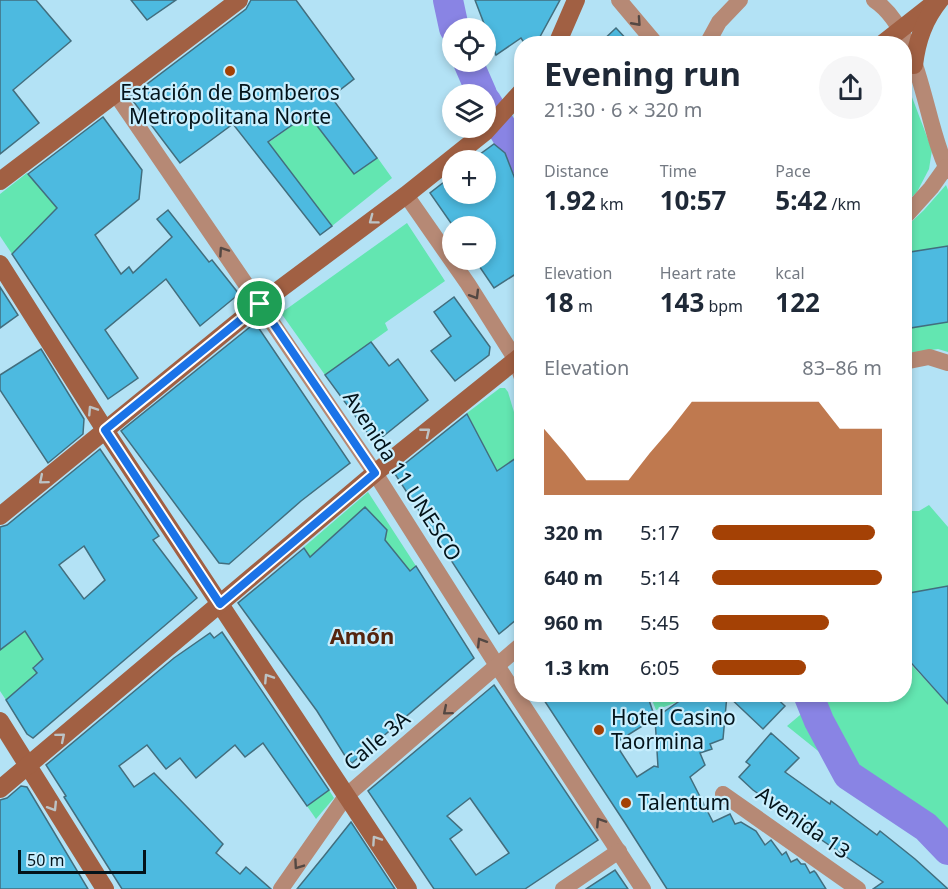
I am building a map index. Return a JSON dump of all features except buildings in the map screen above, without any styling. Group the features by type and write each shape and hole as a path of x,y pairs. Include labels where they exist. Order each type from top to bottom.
{"street":[{"path":"0,181 239,0"},
{"path":"560,36 576,0"},
{"path":"619,0 649,36"},
{"path":"711,36 719,22 740,0"},
{"path":"874,0 881,4 901,28 904,36"},
{"path":"892,36 939,0"},
{"path":"914,65 916,46 922,28 939,0"},
{"path":"912,59 947,169 912,209"},
{"name":"Avenida 11 UNESCO","path":"115,93 375,473 514,691"},
{"path":"0,516 260,304 406,195 485,132 514,101"},
{"path":"406,195 514,351"},
{"path":"0,264 105,430 408,889"},
{"path":"912,360 929,357 948,363"},
{"path":"0,789 375,473 514,362"},
{"name":"Calle 3A","path":"281,889 346,796 514,652"},
{"name":"Avenida 11 UNESCO","path":"521,702 643,889"},
{"path":"0,721 105,889"},
{"name":"Avenida 13","path":"723,794 858,889"},
{"path":"562,889 619,851"}],"green space":[{"path":"912,97 932,150 929,169 912,197"},
{"path":"308,114 355,173 377,157 392,178 332,226 268,143"},
{"path":"27,173 57,208 12,254 0,236 0,194"},
{"path":"946,185 948,190 948,246 912,252 912,221"},
{"path":"407,223 445,281 385,323 388,330 325,375 281,313"},
{"path":"948,322 948,352 938,349 912,353 912,328"},
{"path":"500,388 505,388 514,412 514,459 497,471 467,413"},
{"path":"368,492 416,566 410,571 385,540 365,508 310,557 304,547"},
{"path":"929,505 948,527 948,586 912,593 912,511 919,511"},
{"path":"34,624 43,659 33,667 37,673 6,700 0,691 0,650"},
{"path":"912,666 948,704 948,850 926,827 848,775 787,726 812,705 811,702 912,702"},
{"path":"653,702 677,702 656,710"},
{"path":"329,790 334,798 316,819 307,806"}],"waterway":[{"path":"448,0 452,18"},
{"path":"472,72 478,84"},
{"path":"496,118 514,148"},
{"path":"811,702 848,775 926,827 948,850"}],"place":[{"name":"Estación de Bomberos Metropolitana Norte","path":"230,71"},
{"name":"Hotel Casino Taormina","path":"599,730"},
{"name":"Talentum","path":"626,803"}],"district":[{"name":"Amón","path":"362,636"}],"route":[{"path":"260,304 375,473 220,604 105,430 260,304"}]}
